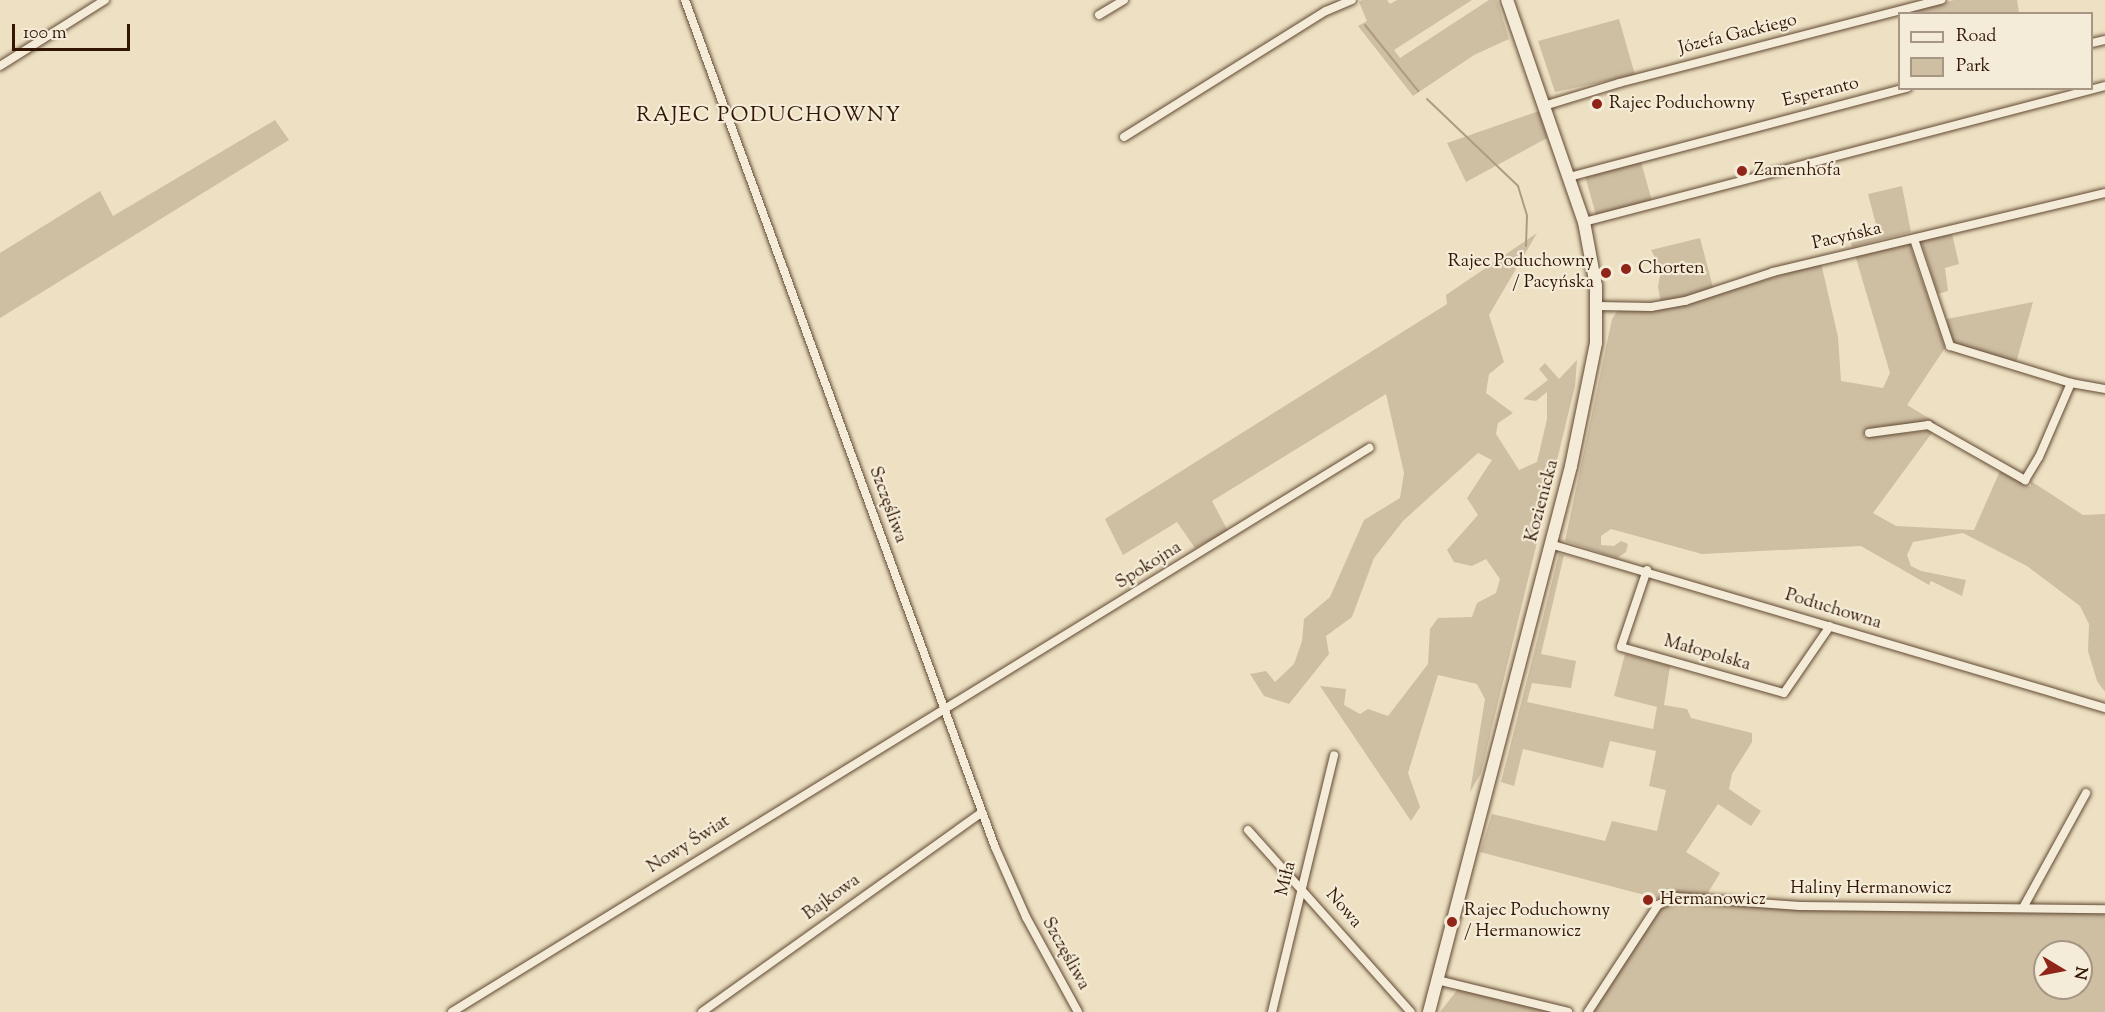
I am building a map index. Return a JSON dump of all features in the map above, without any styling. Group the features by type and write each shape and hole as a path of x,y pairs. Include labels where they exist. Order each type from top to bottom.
{"main road":[{"name":"Kozienicka","path":"1429,1012 1588,394 1597,306 1584,222 1507,0"}],"street":[{"path":"0,66 105,0"},
{"name":"Szczęśliwa","path":"685,0 982,812 1026,917 1078,1012"},
{"path":"1100,15 1124,0"},
{"path":"1124,137 1326,11 1352,0"},
{"name":"Józefa Gackiego","path":"1544,106 1619,82 1941,0"},
{"name":"Esperanto","path":"1569,177 1899,90"},
{"path":"1584,222 2090,90"},
{"name":"Pacyńska","path":"1597,306 1651,307 1685,301 1773,272 2105,192"},
{"path":"1914,238 1950,346 2071,383 2105,389"},
{"path":"1869,433 1928,425 2025,480 2039,457 2071,383"},
{"name":"Spokojna","path":"945,709 1369,448"},
{"name":"Poduchowna","path":"1550,544 1647,570 1993,678 2105,708"},
{"name":"Małopolska","path":"1647,570 1621,647 1784,693 1830,626"},
{"name":"Nowy Świat","path":"452,1012 945,709"},
{"name":"Miła","path":"1272,1012 1334,755"},
{"path":"2024,906 2086,793"},
{"name":"Bajkowa","path":"702,1012 982,812"},
{"name":"Nowa","path":"1248,830 1411,1012"},
{"name":"Haliny Hermanowicz","path":"1588,1012 1658,905 1675,897 1800,906 2024,906 2105,909"},
{"path":"1437,980 1568,1012"}],"green space":[{"path":"1387,0 1390,4 1397,0 1472,0 1394,50 1400,58 1489,0 1497,0 1509,39 1474,55 1413,96 1358,26 1367,21 1359,2"},
{"path":"1954,0 2017,0 2019,12 1909,12"},
{"path":"1619,19 1635,75 1555,92 1538,41"},
{"path":"1539,111 1547,138 1466,182 1447,143"},
{"path":"275,120 289,140 0,318 0,253 100,191 113,216"},
{"path":"1641,162 1652,201 1596,215 1585,176"},
{"path":"1902,186 1911,232 1852,247 1851,243 1879,236 1868,194"},
{"path":"1537,233 1489,315 1504,362 1489,374 1486,393 1513,413 1498,423 1496,434 1519,470 1537,462 1547,419 1547,392 1536,401 1523,399 1548,380 1539,369 1545,363 1559,379 1577,360 1575,386 1481,773 1470,792 1485,699 1477,684 1438,675 1408,773 1420,807 1411,821 1320,686 1346,689 1344,705 1360,714 1368,709 1388,716 1428,664 1430,629 1438,618 1472,617 1477,603 1496,593 1500,579 1486,559 1472,566 1454,562 1447,550 1478,515 1467,498 1492,460 1478,453 1403,521 1374,558 1352,617 1326,636 1329,654 1289,704 1264,696 1250,674 1266,671 1275,682 1294,664 1302,641 1304,619 1330,597 1364,520 1400,498 1404,473 1386,394 1212,501 1228,531 1195,548 1177,522 1123,555 1105,519 1447,304 1446,295"},
{"path":"1952,234 1959,264 1945,268 1948,291 1938,294 1921,241"},
{"path":"1700,238 1715,295 1821,263 1838,337 1841,381 1883,388 1890,373 1855,255 1909,242 1945,348 1907,405 1937,423 1881,426 1864,434 1864,437 1934,430 1873,513 1896,526 1974,530 2000,471 2031,487 2031,481 2083,515 2105,514 2105,692 2097,681 2088,651 2089,624 2080,606 2027,566 1963,533 1913,542 1907,555 1911,566 1921,571 1966,580 1962,596 1931,581 1929,585 1861,546 1702,554 1611,529 1601,536 1601,545 1614,546 1621,541 1628,544 1626,552 1617,558 1565,541 1612,319 1619,309 1662,309 1658,287 1661,269 1651,250"},
{"path":"2033,302 2016,363 1958,346 1948,336 1947,319"},
{"path":"1559,554 1564,555 1541,654 1576,661 1571,688 1532,683 1527,702 1653,729 1657,707 1614,696 1625,654 1670,666 1664,705 1687,709 1691,718 1752,733 1752,742 1732,774 1729,789 1761,811 1751,826 1718,804 1686,852 1720,873 1709,891 1709,900 2105,909 2105,1012 1585,1012 1660,899 1480,852 1492,814 1605,841 1612,821 1657,831 1666,790 1649,786 1656,751 1610,741 1603,768 1523,749 1514,786 1501,782"},
{"path":"1458,989 1573,1012 1440,1012"}],"waterway":[{"path":"1365,25 1418,91"},
{"path":"1427,99 1518,186 1527,216 1526,246"}],"place":[{"name":"Rajec Poduchowny","path":"1597,104"},
{"name":"Zamenhofa","path":"1742,171"},
{"name":"Chorten","path":"1626,269"},
{"name":"Rajec Poduchowny / Pacyńska","path":"1606,273"},
{"name":"Hermanowicz","path":"1648,900"},
{"name":"Rajec Poduchowny / Hermanowicz","path":"1452,922"}],"district":[{"name":"RAJEC PODUCHOWNY","path":"769,116"}]}
